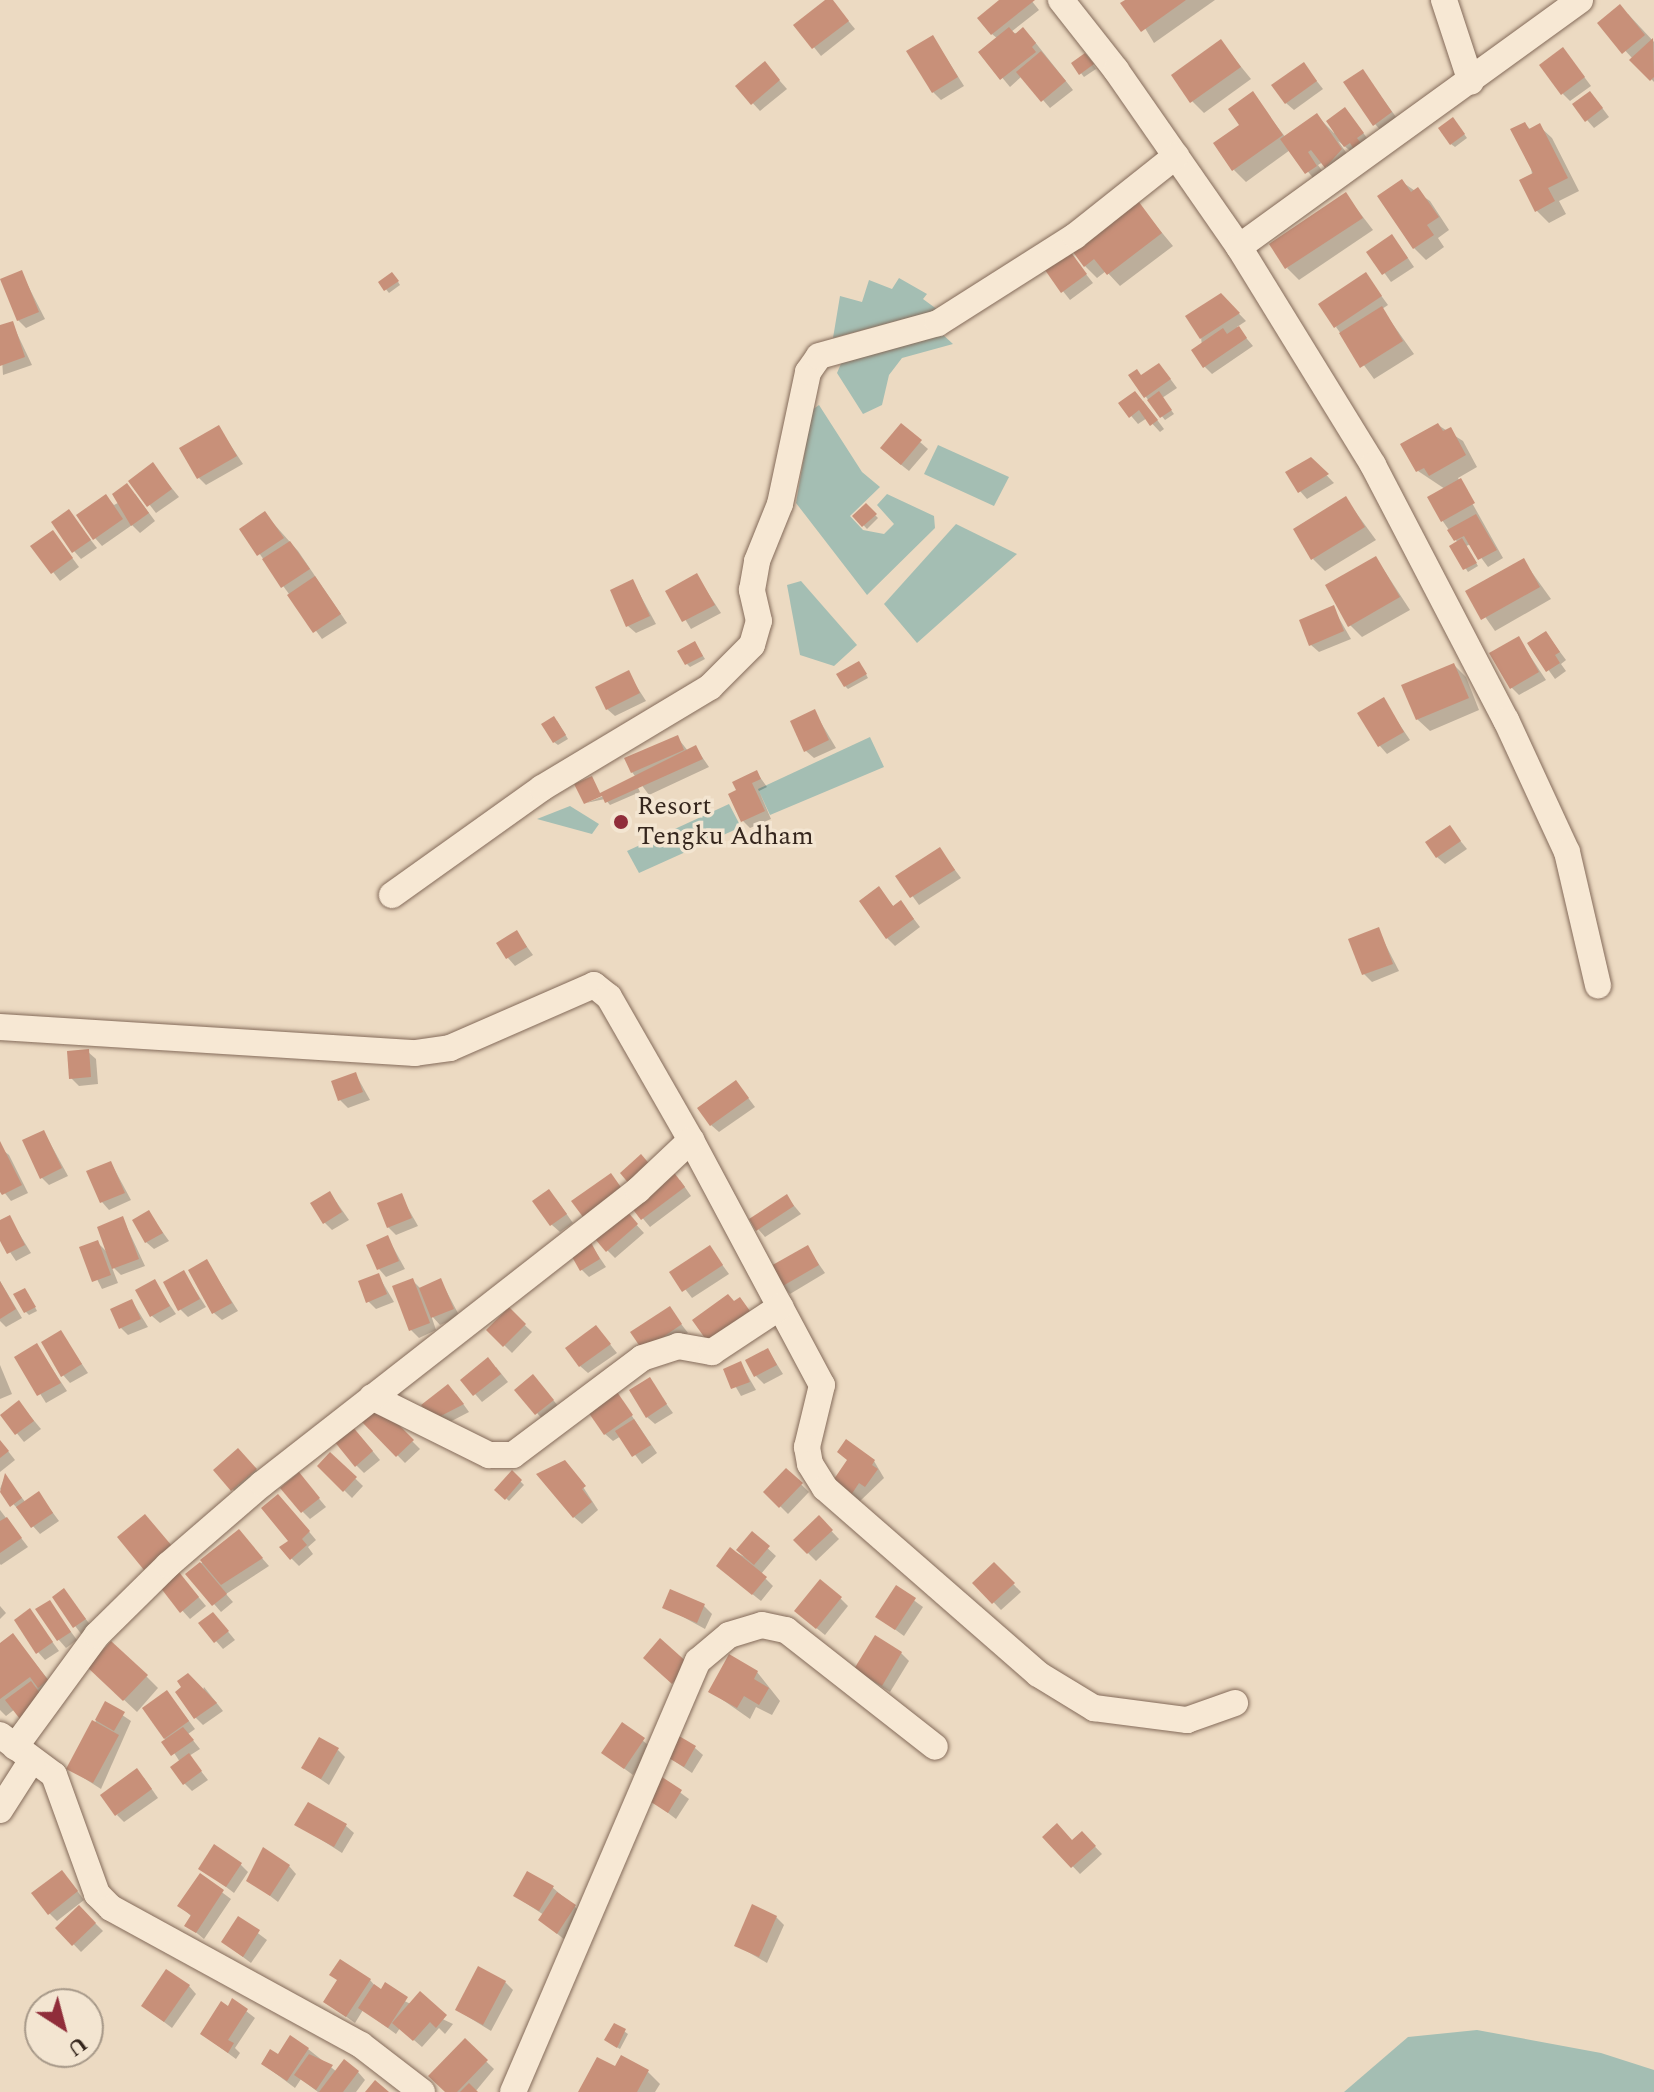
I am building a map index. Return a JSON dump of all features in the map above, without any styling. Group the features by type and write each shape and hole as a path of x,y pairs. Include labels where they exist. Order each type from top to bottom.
{"street":[{"path":"1061,0 1239,247 1373,465 1506,720 1567,852 1598,985"},
{"path":"1444,0 1471,82"},
{"path":"1239,247 1471,82 1580,0"},
{"path":"392,895 542,788 710,687 752,645 759,621 752,590 757,561 780,504 808,372 819,356 938,323 1075,236 1176,156"},
{"path":"0,1027 415,1053 450,1048 594,985 609,997 691,1140 822,1385 807,1447 810,1464 836,1499 1038,1674 1094,1708 1187,1720 1235,1703"},
{"path":"0,1810 16,1747 97,1635 168,1565 372,1397 638,1190 691,1140"},
{"path":"372,1397 489,1455 513,1455 642,1358 678,1346 712,1352 780,1307"},
{"path":"513,2092 670,1716 698,1661 729,1635 762,1625 786,1630 935,1747"},
{"path":"16,1747 54,1775 62,1790 97,1894 111,1908 361,2045 422,2092"}],"shaded area":[{"path":"899,278 927,294 923,299 938,310 833,338 840,296 862,302 869,280 892,289"},
{"path":"940,332 953,344 902,358 889,375 882,405 863,414 837,373 843,359"},
{"path":"819,405 862,472 880,487 850,516 863,530 884,534 894,524 877,505 887,494 934,516 935,528 867,595 796,503 812,410"},
{"path":"938,445 1009,477 994,506 924,474"},
{"path":"956,524 1017,554 917,643 884,604"},
{"path":"801,581 857,645 834,666 800,655 787,585"},
{"path":"870,737 884,767 770,815 758,789"},
{"path":"729,804 741,827 639,873 627,851"},
{"path":"570,806 599,824 592,834 537,819"},
{"path":"1477,2030 1601,2053 1654,2070 1654,2092 1344,2092 1408,2037"}],"building":[{"path":"825,0 833,0 849,21 812,49 793,25"},
{"path":"999,0 1035,0 991,35 977,18"},
{"path":"1125,0 1186,0 1141,32 1120,3"},
{"path":"1620,4 1645,35 1622,54 1597,23"},
{"path":"1009,27 1015,34 1023,27 1036,43 1032,47 1036,52 1000,80 978,52"},
{"path":"933,35 958,77 932,93 906,51"},
{"path":"1653,38 1654,77 1650,81 1629,60"},
{"path":"1221,39 1241,67 1190,103 1171,75"},
{"path":"1563,47 1585,77 1561,95 1539,65"},
{"path":"1041,51 1066,81 1041,102 1016,72"},
{"path":"1085,53 1094,64 1079,75 1071,63"},
{"path":"765,61 780,80 751,105 735,86"},
{"path":"1304,62 1317,81 1285,104 1271,85"},
{"path":"1363,69 1392,112 1373,126 1343,82"},
{"path":"1253,91 1283,135 1232,171 1213,143 1239,125 1228,109"},
{"path":"1590,91 1603,108 1585,122 1572,104"},
{"path":"1345,107 1364,133 1357,138 1363,146 1355,151 1350,143 1344,147 1326,121"},
{"path":"1317,113 1342,149 1325,168 1311,150 1308,152 1317,166 1305,174 1280,139"},
{"path":"1453,117 1465,134 1450,145 1438,128"},
{"path":"1525,122 1529,129 1540,123 1568,178 1548,188 1555,201 1535,212 1519,180 1533,173 1510,129"},
{"path":"1402,179 1411,192 1418,187 1439,217 1427,225 1434,235 1413,249 1377,196"},
{"path":"1346,192 1363,218 1285,269 1269,244"},
{"path":"1139,202 1162,233 1107,275 1094,259 1084,267 1073,252"},
{"path":"1392,234 1408,258 1382,275 1366,252"},
{"path":"1070,251 1087,274 1061,293 1045,270"},
{"path":"22,270 39,312 17,321 0,279"},
{"path":"392,272 399,281 384,291 378,282"},
{"path":"1366,272 1382,296 1334,328 1318,304"},
{"path":"1221,293 1240,313 1200,339 1185,316"},
{"path":"1382,306 1403,341 1360,368 1339,333"},
{"path":"13,321 25,357 0,366 0,325"},
{"path":"1239,326 1247,338 1203,368 1191,350 1223,328 1227,334"},
{"path":"1159,363 1171,379 1144,398 1128,375 1137,369 1141,375"},
{"path":"1135,391 1158,420 1150,426 1139,410 1129,418 1118,403"},
{"path":"1159,391 1172,410 1160,418 1147,400"},
{"path":"901,423 922,440 901,465 880,448"},
{"path":"1438,423 1443,431 1451,427 1466,455 1429,476 1424,468 1416,472 1400,444"},
{"path":"219,425 237,456 197,479 179,448"},
{"path":"1311,457 1329,474 1298,493 1285,472"},
{"path":"153,462 172,489 147,507 128,481"},
{"path":"1461,478 1475,503 1441,522 1427,497"},
{"path":"127,483 149,513 131,526 112,494"},
{"path":"106,494 123,519 93,540 76,515"},
{"path":"1346,496 1365,527 1311,560 1293,529"},
{"path":"866,503 877,514 862,527 852,516"},
{"path":"69,509 91,540 72,553 51,522"},
{"path":"265,511 284,538 257,556 239,529"},
{"path":"1476,514 1497,550 1478,560 1464,536 1454,541 1447,530"},
{"path":"53,530 73,558 51,574 30,546"},
{"path":"1462,538 1477,563 1463,570 1449,546"},
{"path":"290,541 310,569 281,588 262,559"},
{"path":"1376,556 1400,597 1348,627 1325,585"},
{"path":"1524,558 1540,587 1481,620 1465,591"},
{"path":"697,573 715,605 682,622 665,591"},
{"path":"315,576 341,614 313,633 287,595"},
{"path":"633,579 650,616 626,627 610,590"},
{"path":"1334,605 1344,631 1309,646 1299,620"},
{"path":"1546,631 1560,652 1555,655 1560,663 1546,672 1527,643"},
{"path":"1519,636 1539,672 1510,689 1489,653"},
{"path":"695,641 703,656 685,665 677,651"},
{"path":"859,661 867,674 844,687 836,674"},
{"path":"1454,663 1469,698 1416,720 1401,685"},
{"path":"629,670 640,693 606,710 595,687"},
{"path":"1384,697 1404,732 1378,747 1357,713"},
{"path":"815,709 829,740 804,752 790,721"},
{"path":"554,716 566,735 553,743 541,724"},
{"path":"678,735 684,750 631,773 624,758"},
{"path":"696,745 703,759 605,803 602,796 584,804 574,784 592,776 600,793"},
{"path":"757,770 761,779 752,783 765,811 741,822 728,794 736,790 732,782"},
{"path":"1450,825 1461,841 1436,858 1425,842"},
{"path":"940,847 955,870 910,898 895,876"},
{"path":"879,886 893,906 901,900 914,919 886,939 859,901"},
{"path":"1379,927 1393,964 1362,975 1348,939"},
{"path":"517,930 527,947 506,959 496,943"},
{"path":"89,1049 91,1077 69,1079 67,1051"},
{"path":"356,1072 363,1092 338,1101 331,1081"},
{"path":"736,1080 749,1098 710,1126 697,1108"},
{"path":"44,1130 62,1168 40,1179 22,1140"},
{"path":"0,1141 22,1185 2,1195 0,1192"},
{"path":"641,1154 652,1167 630,1185 620,1173"},
{"path":"111,1161 125,1193 100,1203 86,1171"},
{"path":"672,1170 685,1187 641,1220 628,1203"},
{"path":"611,1173 625,1193 586,1221 571,1201"},
{"path":"549,1189 567,1214 550,1226 532,1201"},
{"path":"330,1191 342,1212 323,1224 310,1203"},
{"path":"402,1193 412,1218 387,1228 377,1203"},
{"path":"787,1194 794,1206 756,1231 749,1219"},
{"path":"622,1205 638,1224 606,1252 590,1233"},
{"path":"149,1210 163,1233 145,1243 132,1220"},
{"path":"10,1215 25,1245 7,1254 0,1241 0,1220"},
{"path":"123,1216 139,1259 112,1269 97,1227"},
{"path":"388,1235 399,1261 377,1270 366,1245"},
{"path":"588,1237 600,1259 580,1271 567,1248"},
{"path":"98,1240 111,1275 92,1282 79,1247"},
{"path":"710,1245 723,1265 682,1292 669,1272"},
{"path":"808,1245 819,1265 781,1287 769,1267"},
{"path":"207,1259 232,1303 212,1314 188,1270"},
{"path":"184,1270 200,1299 178,1311 163,1282"},
{"path":"379,1273 387,1294 366,1303 358,1281"},
{"path":"413,1278 430,1323 409,1331 392,1286"},
{"path":"441,1278 454,1309 431,1318 419,1288"},
{"path":"155,1279 170,1306 150,1317 135,1290"},
{"path":"0,1281 16,1309 0,1319"},
{"path":"25,1288 36,1307 24,1313 13,1294"},
{"path":"728,1294 734,1301 740,1297 750,1311 744,1315 748,1321 712,1348 692,1320"},
{"path":"132,1299 141,1319 119,1329 110,1309"},
{"path":"670,1306 682,1324 643,1351 630,1332"},
{"path":"509,1307 526,1324 503,1347 486,1330"},
{"path":"596,1325 611,1344 579,1367 565,1348"},
{"path":"61,1330 82,1364 61,1377 41,1342"},
{"path":"37,1343 61,1383 37,1396 14,1357"},
{"path":"768,1348 777,1365 754,1377 745,1360"},
{"path":"488,1357 501,1374 473,1396 460,1380"},
{"path":"741,1361 750,1382 731,1389 723,1369"},
{"path":"533,1374 554,1400 535,1415 514,1390"},
{"path":"650,1377 667,1404 646,1418 629,1390"},
{"path":"448,1384 464,1404 433,1420 421,1405"},
{"path":"613,1386 633,1415 604,1435 584,1406"},
{"path":"19,1400 34,1421 15,1435 0,1415"},
{"path":"378,1404 414,1440 396,1457 361,1421"},
{"path":"634,1419 651,1445 632,1457 615,1431"},
{"path":"352,1426 373,1451 355,1467 334,1441"},
{"path":"846,1439 875,1460 872,1465 878,1469 865,1487 859,1483 849,1498 830,1485 847,1460 837,1452"},
{"path":"0,1440 9,1451 0,1458"},
{"path":"238,1448 257,1469 231,1491 213,1470"},
{"path":"330,1452 357,1477 343,1492 317,1466"},
{"path":"565,1460 586,1486 582,1489 592,1502 573,1518 536,1474"},
{"path":"786,1468 803,1483 779,1508 763,1492"},
{"path":"512,1470 522,1480 505,1500 494,1490"},
{"path":"299,1472 320,1498 301,1513 280,1488"},
{"path":"5,1473 22,1498 10,1507 0,1492"},
{"path":"39,1491 53,1513 31,1528 16,1507"},
{"path":"278,1494 310,1531 302,1539 307,1545 290,1560 279,1547 288,1541 261,1508"},
{"path":"145,1514 172,1546 144,1570 117,1537"},
{"path":"819,1515 833,1530 807,1554 793,1540"},
{"path":"7,1517 22,1538 0,1553 0,1521"},
{"path":"239,1529 263,1558 221,1585 200,1560"},
{"path":"752,1531 770,1546 754,1565 736,1550"},
{"path":"730,1547 767,1577 752,1595 716,1566"},
{"path":"200,1562 227,1594 212,1606 185,1574"},
{"path":"994,1562 1015,1583 992,1604 972,1583"},
{"path":"179,1572 199,1597 180,1613 160,1587"},
{"path":"820,1579 842,1597 816,1629 794,1611"},
{"path":"896,1585 916,1598 895,1630 875,1617"},
{"path":"64,1588 86,1619 73,1628 52,1597"},
{"path":"670,1589 705,1604 697,1623 662,1608"},
{"path":"50,1600 71,1632 57,1641 35,1609"},
{"path":"30,1608 53,1642 36,1654 14,1620"},
{"path":"213,1612 229,1631 214,1643 198,1623"},
{"path":"13,1633 48,1680 38,1688 30,1677 0,1699 0,1643"},
{"path":"875,1635 902,1652 882,1686 854,1669"},
{"path":"660,1638 689,1664 672,1684 643,1658"},
{"path":"111,1641 148,1675 123,1701 87,1667"},
{"path":"729,1654 758,1671 754,1679 769,1688 759,1705 744,1696 737,1708 708,1692"},
{"path":"188,1673 217,1703 194,1719 175,1692 181,1687 177,1681"},
{"path":"31,1681 45,1700 20,1719 5,1700"},
{"path":"167,1690 189,1721 164,1739 142,1708"},
{"path":"105,1701 125,1712 114,1731 95,1720"},
{"path":"92,1720 119,1735 93,1783 66,1769"},
{"path":"622,1722 645,1738 624,1769 601,1753"},
{"path":"183,1727 194,1740 171,1756 161,1742"},
{"path":"674,1733 696,1746 684,1767 662,1754"},
{"path":"319,1737 339,1748 321,1779 301,1768"},
{"path":"189,1753 202,1771 183,1785 170,1767"},
{"path":"137,1768 152,1789 115,1816 100,1795"},
{"path":"662,1777 682,1790 668,1813 648,1800"},
{"path":"308,1802 347,1824 334,1847 294,1825"},
{"path":"1057,1823 1072,1840 1082,1831 1096,1846 1071,1868 1042,1837"},
{"path":"214,1844 242,1863 226,1887 198,1869"},
{"path":"263,1847 290,1865 270,1896 246,1881"},
{"path":"62,1870 78,1891 48,1915 31,1893"},
{"path":"527,1871 554,1886 539,1911 513,1896"},
{"path":"200,1873 224,1890 196,1933 184,1926 191,1915 177,1906"},
{"path":"557,1892 576,1905 557,1934 538,1920"},
{"path":"752,1904 777,1916 759,1957 734,1946"},
{"path":"79,1905 96,1923 72,1946 55,1928"},
{"path":"238,1916 260,1930 243,1957 221,1942"},
{"path":"340,1959 371,1979 346,2017 323,2002 337,1980 329,1975"},
{"path":"478,1966 506,1981 483,2025 455,2010"},
{"path":"166,1969 190,1985 164,2022 141,2006"},
{"path":"385,1982 408,1997 388,2028 358,2008 374,1984 381,1989"},
{"path":"420,1991 447,2015 436,2028 430,2022 413,2041 392,2023"},
{"path":"232,1998 248,2009 228,2040 234,2043 228,2053 200,2034 221,2001 228,2006"},
{"path":"614,2023 626,2029 617,2048 604,2040"},
{"path":"290,2035 309,2048 287,2081 261,2064 270,2049 278,2054"},
{"path":"465,2038 488,2060 457,2092 445,2092 428,2076"},
{"path":"309,2054 333,2065 316,2090 294,2075"},
{"path":"621,2055 649,2070 637,2092 578,2092 597,2057 615,2066"},
{"path":"344,2059 359,2071 343,2092 319,2092"},
{"path":"375,2080 389,2092 365,2092"},
{"path":"469,2083 478,2092 460,2092"}],"place":[{"name":"Resort Tengku Adham","path":"621,822"}]}
